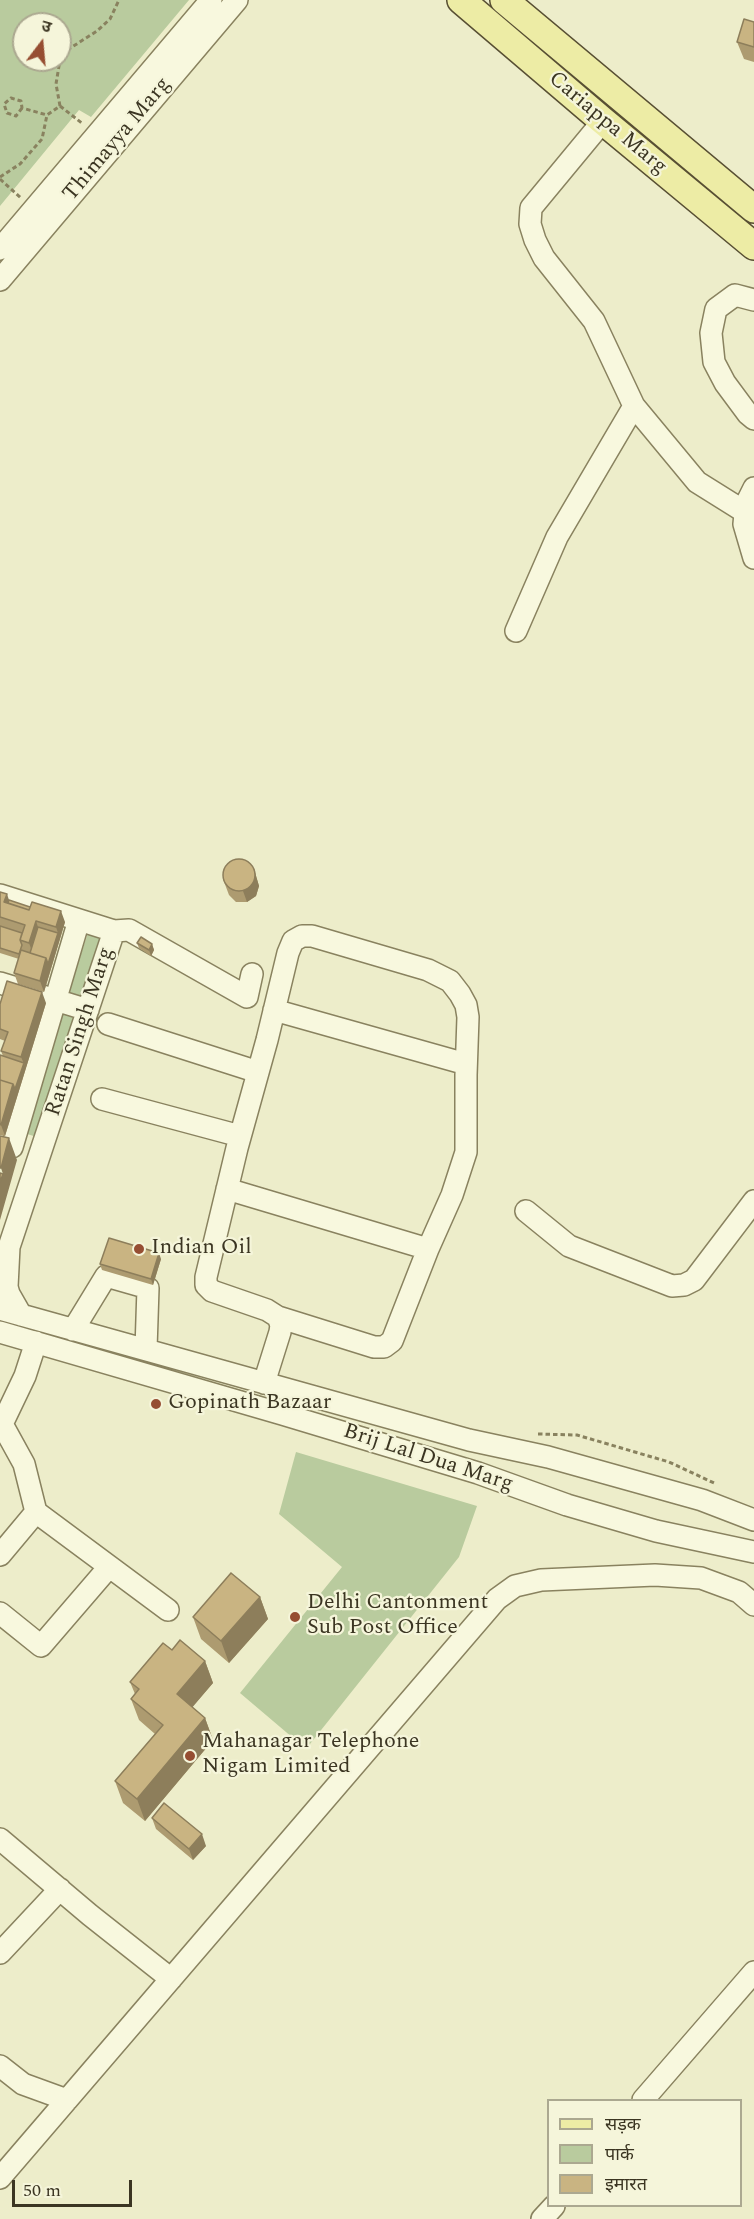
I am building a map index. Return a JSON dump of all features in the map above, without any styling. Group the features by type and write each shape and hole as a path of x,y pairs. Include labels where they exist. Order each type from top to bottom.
{"main road":[{"name":"Cariappa Marg","path":"461,0 754,246"},
{"name":"Cariappa Marg","path":"504,0 754,209"}],"street":[{"name":"Thimayya Marg","path":"0,280 237,0"},
{"name":"Thimayya Marg","path":"0,249 209,2"},
{"path":"603,121 531,208 530,224 544,258 594,321 634,406 697,482 745,512"},
{"path":"754,300 735,295 716,309 711,333 714,362 748,414 754,418"},
{"path":"516,631 557,537 634,406"},
{"path":"754,489 749,495 744,524 754,558"},
{"name":"Ratan Singh Marg","path":"0,895 114,931 9,1247 3,1298"},
{"path":"40,1156 6,1146 79,920"},
{"path":"114,931 129,930 247,997 252,974"},
{"path":"302,936 312,936 428,970 450,981 466,1005 468,1017 466,1152 452,1194 428,1249 398,1329 392,1341 384,1347 375,1347 278,1317 267,1310 221,1295 206,1285 240,1136 274,1010 288,953 293,941 302,936"},
{"path":"0,983 88,1010"},
{"path":"274,1010 466,1064"},
{"path":"108,1024 258,1072"},
{"path":"102,1099 240,1136"},
{"path":"227,1189 428,1249"},
{"path":"526,1211 569,1246 672,1286 684,1285 694,1280 754,1201"},
{"path":"73,1330 116,1257"},
{"path":"106,1276 149,1278 146,1349"},
{"name":"Brij Lal Dua Marg","path":"3,1298 21,1315 469,1440 559,1460 702,1500 754,1520"},
{"path":"264,1383 280,1332 281,1325 278,1317"},
{"name":"Brij Lal Dua Marg","path":"0,1332 468,1470 567,1505 656,1531 754,1551"},
{"path":"36,1342 25,1376 1,1425 24,1464 36,1512 168,1610"},
{"path":"0,1555 36,1512"},
{"path":"0,1613 41,1646 109,1567"},
{"path":"0,2178 497,1599 515,1586 540,1580 656,1575 701,1578 739,1592 754,1605"},
{"path":"0,1839 171,1979"},
{"path":"0,1953 60,1889"},
{"path":"645,2099 754,1972"},
{"path":"0,2066 23,2084 67,2100"},
{"path":"542,2219 552,2207"}],"path":[{"path":"95,135 60,106 56,84 61,54 97,31 110,19 119,0"},
{"path":"11,98 21,101 22,108 16,116 8,113 2,104 11,98"},
{"path":"34,209 0,178 20,164 42,139 47,115 60,106"},
{"path":"22,108 47,115"},
{"path":"535,1434 578,1435 669,1462 722,1487"}],"green space":[{"path":"0,0 189,0 91,117 79,110 0,206"},
{"path":"89,930 107,937 85,1003 67,996"},
{"path":"62,1011 78,1016 40,1138 24,1133"},
{"path":"296,1452 477,1506 459,1557 306,1749 240,1693 342,1567 279,1514"}],"building":[{"path":"744,19 754,22 754,47 737,42"},
{"path":"239,859 250,864 255,875 250,886 239,891 228,886 223,875 228,864"},
{"path":"0,892 7,894 4,902 29,910 32,902 61,911 56,927 36,921 29,943 20,940 25,925 0,917"},
{"path":"9,900 30,907 29,910 8,903"},
{"path":"0,926 22,933 19,954 0,948"},
{"path":"38,927 58,933 48,964 46,958 30,953"},
{"path":"141,937 152,944 149,950 137,943"},
{"path":"21,950 46,958 40,981 14,973"},
{"path":"7,981 42,992 21,1057 1,1051 8,1032 0,1029 0,1004"},
{"path":"0,1055 24,1063 15,1089 13,1084 0,1080"},
{"path":"0,1080 13,1084 1,1125 0,1124"},
{"path":"0,1136 9,1138 1,1168 0,1168"},
{"path":"109,1238 159,1253 151,1279 100,1264"},
{"path":"231,1573 260,1597 221,1641 193,1617"},
{"path":"180,1640 205,1661 177,1694 205,1718 137,1799 115,1781 163,1725 131,1699 139,1689 130,1682 163,1643 172,1650"},
{"path":"164,1803 202,1834 189,1849 152,1818"}],"place":[{"name":"Indian Oil","path":"139,1249"},
{"name":"Gopinath Bazaar","path":"156,1404"},
{"name":"Delhi Cantonment Sub Post Office","path":"295,1617"},
{"name":"Mahanagar Telephone Nigam Limited","path":"190,1756"}]}
